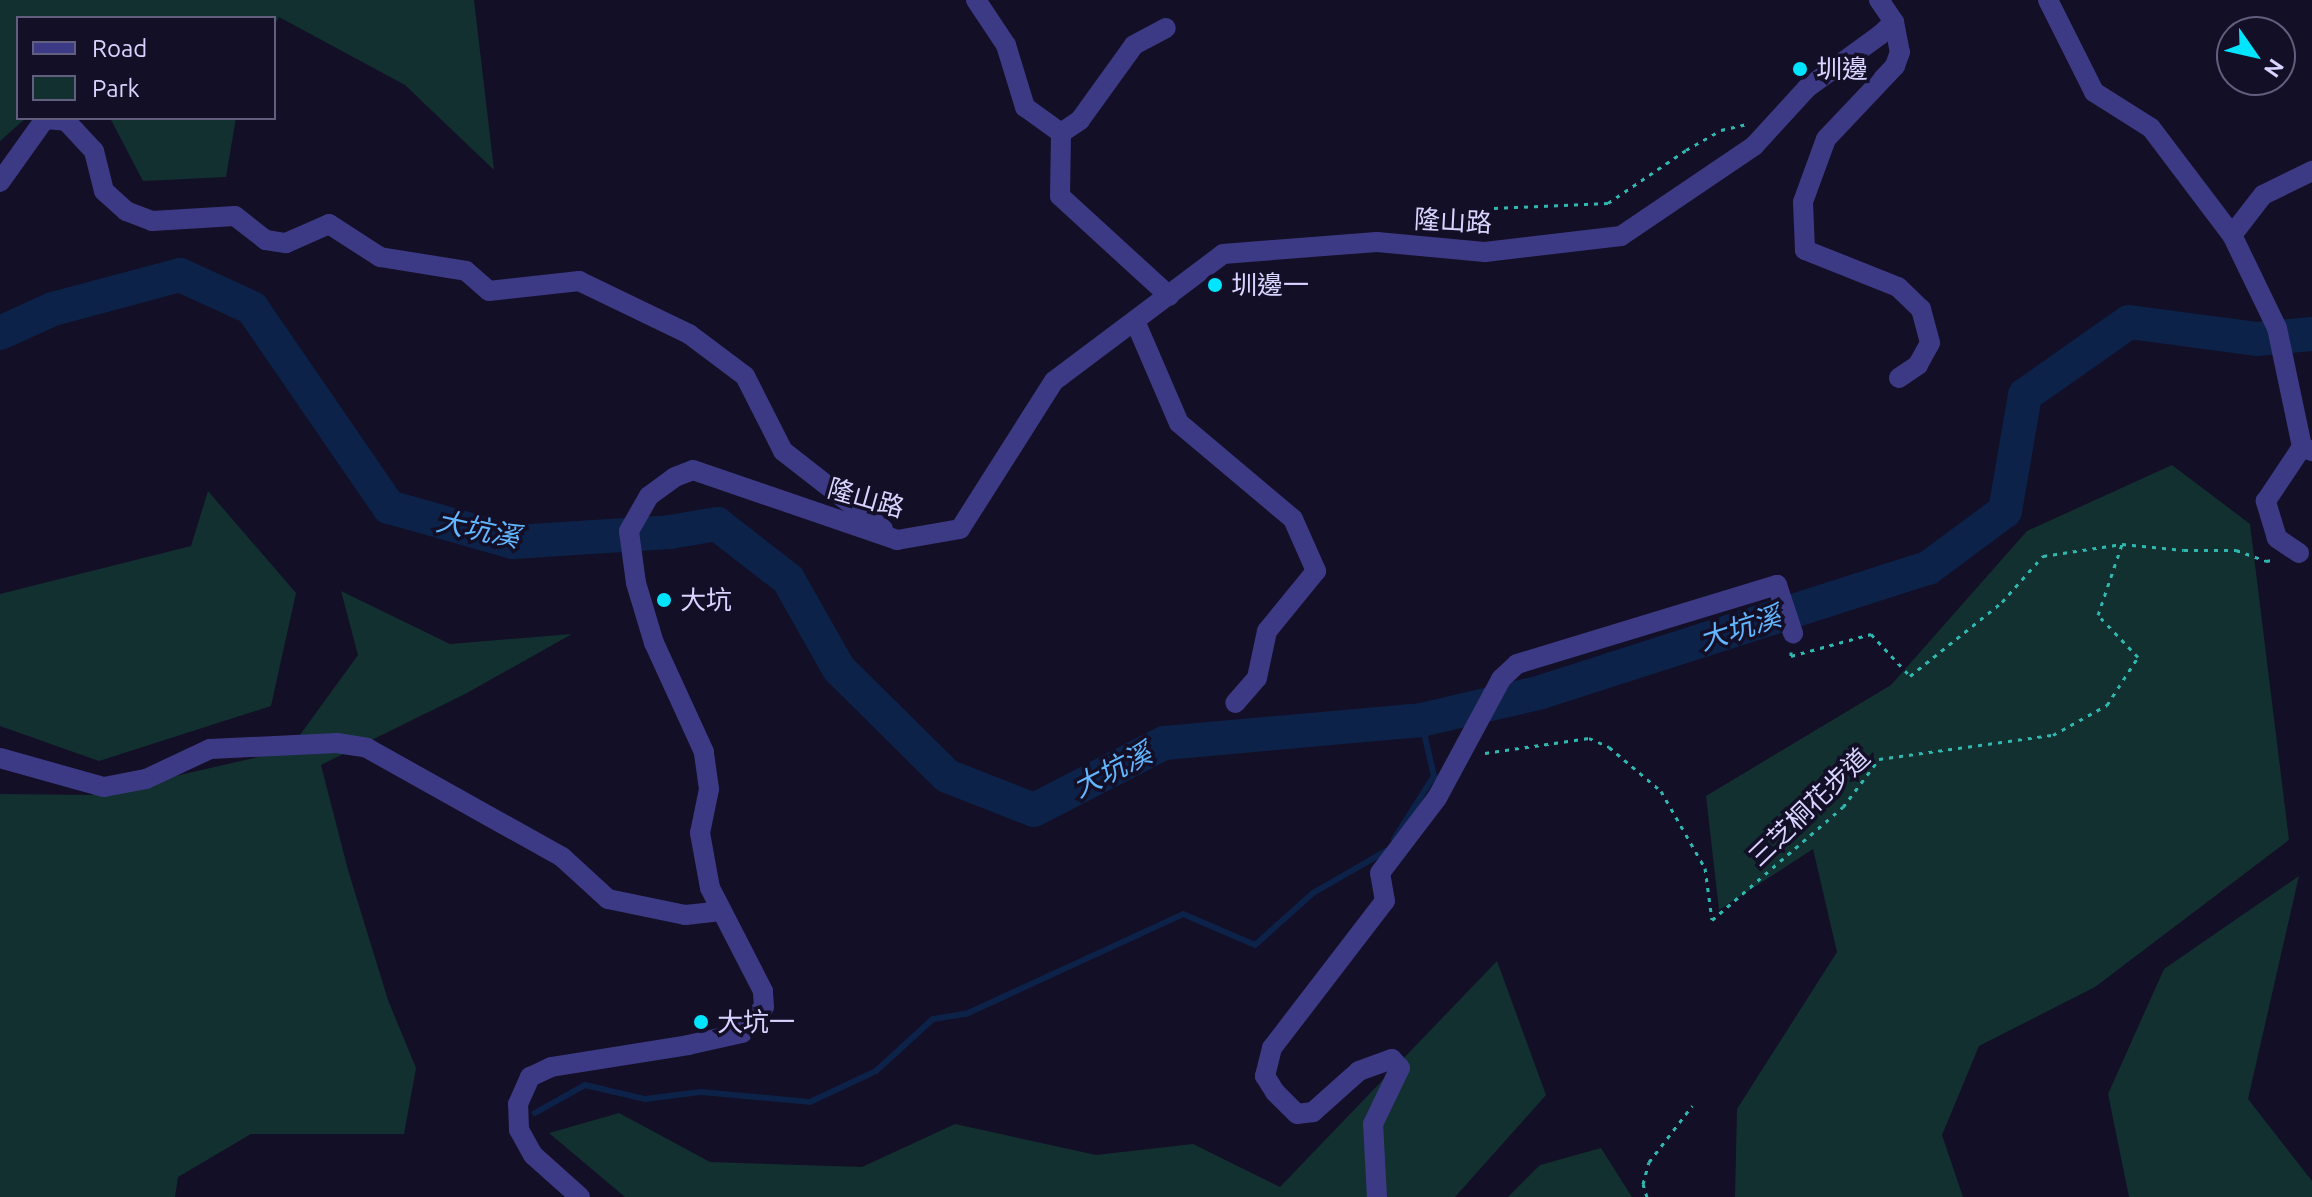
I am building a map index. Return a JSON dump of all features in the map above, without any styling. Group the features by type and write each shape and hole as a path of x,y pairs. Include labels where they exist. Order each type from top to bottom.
{"street":[{"path":"976,0 1006,45 1025,107 1061,133"},
{"path":"1879,0 1894,22 1900,52 1895,66 1826,139 1803,202 1805,250 1898,287 1921,309 1930,343 1918,365 1899,378"},
{"path":"2048,0 2094,92 2151,128 2232,235 2277,328 2286,375 2307,449 2266,501 2277,538 2299,553"},
{"name":"隆山路","path":"580,1197 533,1155 519,1130 518,1104 530,1077 551,1067 742,1033 764,1007 763,991 710,888 700,833 709,789 704,752 654,643 636,583 629,531 649,496 675,477 693,470 897,540 960,529 1054,381 1223,254 1377,242 1485,252 1621,236 1754,146 1807,88 1894,22"},
{"path":"1061,133 1080,120 1134,45 1166,28"},
{"path":"0,182 44,120"},
{"path":"56,120 66,121 94,151 104,191 126,211 152,221 235,216 266,240 286,243 329,224 380,257 466,271 489,291 579,281 689,334 745,376 783,451 897,540"},
{"path":"1061,133 1060,196 1169,296"},
{"path":"2232,235 2263,195 2312,171"},
{"path":"1135,321 1179,423 1293,519 1316,571 1267,631 1257,678 1235,703"},
{"path":"1377,1197 1373,1124 1400,1068 1392,1059 1359,1071 1313,1112 1297,1114 1275,1092 1265,1076 1272,1048 1385,901 1380,873 1437,798 1501,679 1517,664 1777,585 1793,633"},
{"path":"0,758 104,787 146,779 210,749 337,743 367,748 562,857 608,899 685,915 722,911"}],"path":[{"path":"1494,208 1608,203 1721,130 1781,117"},
{"path":"1793,633 1791,656 1871,634 1910,676 2002,602 2043,556 2122,544 2184,550 2236,550 2266,561 2299,553"},
{"name":"三芝桐花步道","path":"1459,757 1589,738 1609,747 1661,791 1705,868 1712,920 1843,807 1879,759 2053,735 2107,705 2138,657 2098,615 2122,544"},
{"path":"1647,1197 1643,1184 1649,1162 1692,1106"}],"green space":[{"path":"0,0 474,0 494,170 405,85 279,17 276,22 276,16 16,16 16,120 24,120 0,141"},
{"path":"111,120 236,120 226,177 143,181"},
{"path":"2172,465 2250,524 2289,840 2095,987 1979,1046 1942,1135 1963,1197 1735,1197 1737,1109 1837,952 1813,849 1719,910 1706,796 1891,685 2027,531"},
{"path":"208,491 296,593 271,706 99,761 0,726 0,594 191,546"},
{"path":"341,591 450,644 572,634 465,694 321,765 348,870 388,1000 416,1068 404,1134 251,1134 178,1177 175,1197 0,1197 0,794 92,795 289,750 358,655"},
{"path":"2299,876 2248,1099 2312,1181 2312,1197 2129,1197 2108,1094 2164,969"},
{"path":"1497,961 1546,1095 1455,1197 625,1197 549,1133 619,1113 710,1162 862,1167 955,1124 1096,1155 1193,1144 1280,1187"},
{"path":"1601,1148 1632,1197 1508,1197 1540,1165"}],"waterway":[{"name":"大坑溪","path":"0,333 53,309 180,275 252,308 389,507 513,542 670,532 717,524 788,579 839,669 947,776 1034,810 1164,743 1421,720 1538,693 1928,568 2005,511 2025,395 2129,322 2256,339 2312,334"},
{"path":"1394,839 1434,776 1421,720"},
{"path":"535,1113 585,1085 645,1099 701,1092 810,1102 876,1071 933,1019 966,1014 1183,914 1255,945 1313,893 1386,851"}],"place":[{"name":"圳邊","path":"1800,69"},
{"name":"圳邊一","path":"1215,285"},
{"name":"大坑","path":"664,600"},
{"name":"大坑一","path":"701,1022"}]}
